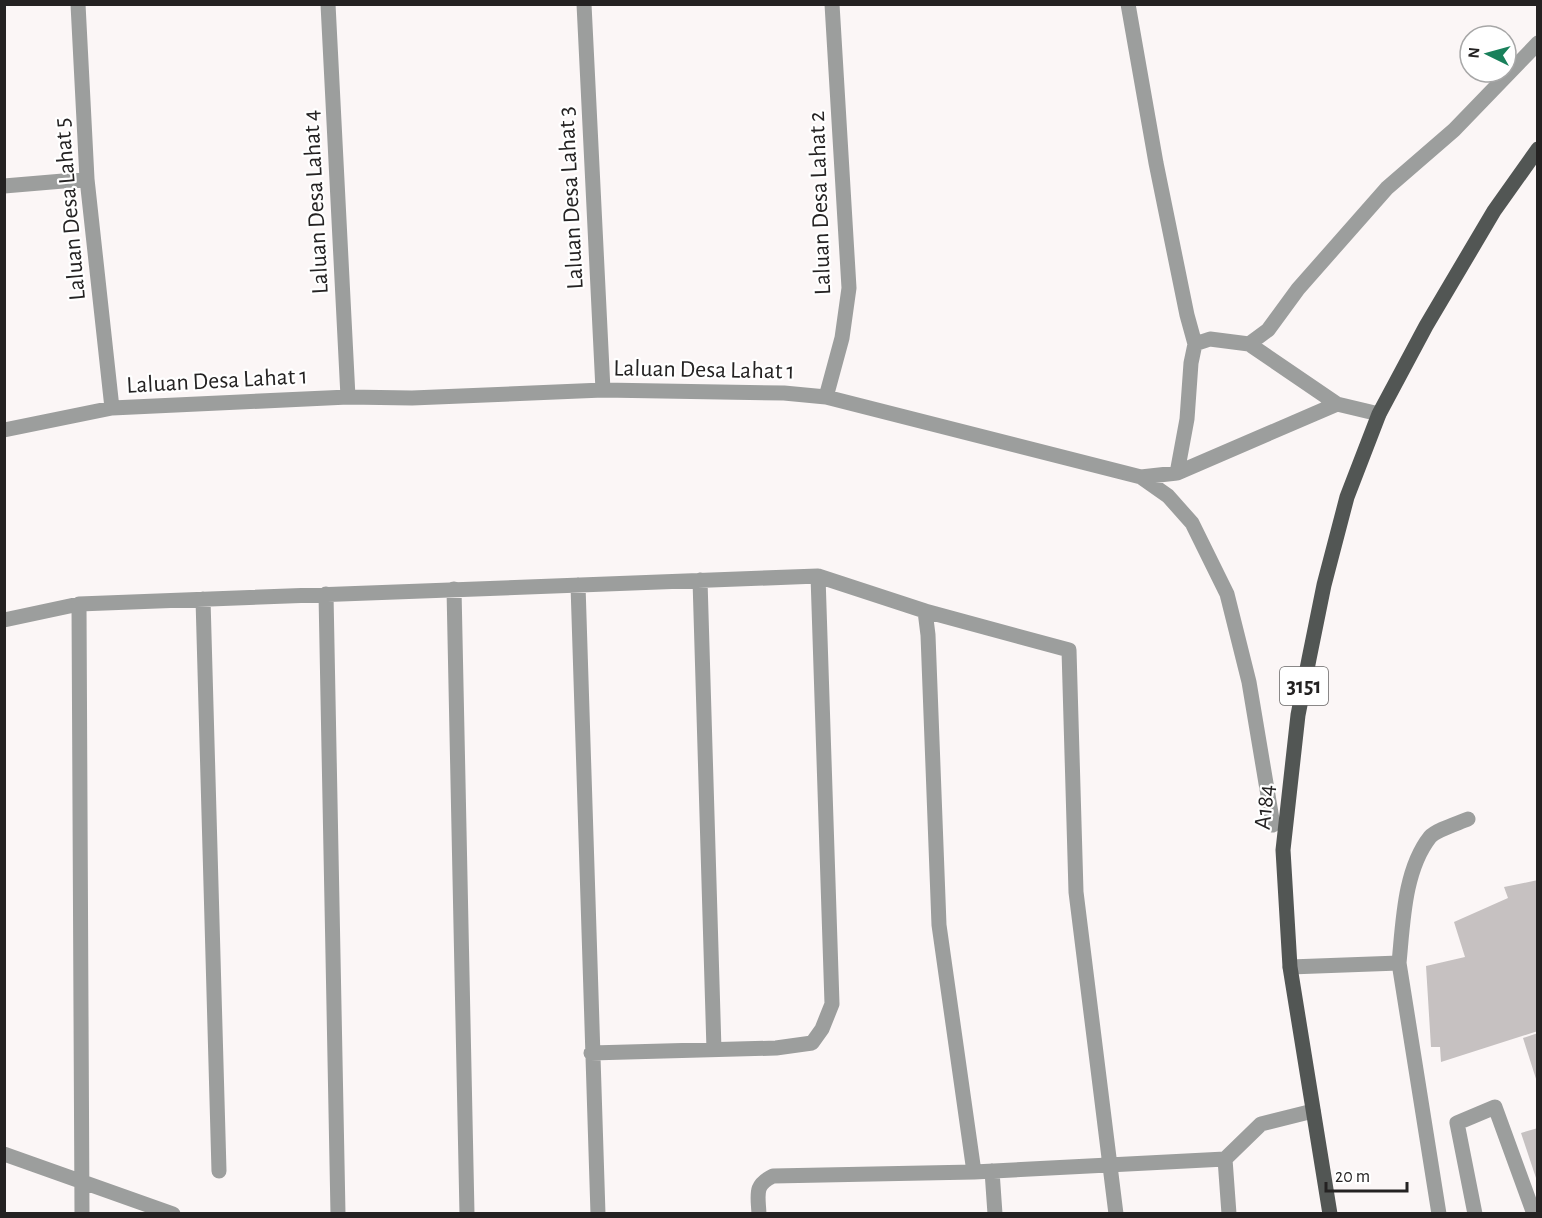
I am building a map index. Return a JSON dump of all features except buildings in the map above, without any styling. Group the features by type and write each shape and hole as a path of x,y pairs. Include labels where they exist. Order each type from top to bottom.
{"main road":[{"name":"3151","path":"1379,414 1443,297 1494,211 1538,149"},
{"name":"A184","path":"1330,1214 1290,967 1283,850 1299,715 1324,585 1347,497 1379,414"}],"street":[{"name":"Laluan Desa Lahat 5","path":"78,4 87,179 112,408"},
{"name":"Laluan Desa Lahat 4","path":"328,4 348,398"},
{"name":"Laluan Desa Lahat 3","path":"584,4 603,390"},
{"name":"Laluan Desa Lahat 2","path":"826,397 842,338 849,288 832,4"},
{"path":"1128,4 1156,163 1195,344 1191,363 1187,419 1177,473"},
{"path":"1250,344 1268,330 1298,289 1387,188 1454,130 1538,43"},
{"path":"4,186 87,179"},
{"path":"1195,344 1210,339 1250,344 1337,404 1379,414"},
{"name":"Laluan Desa Lahat 1","path":"4,430 112,408 603,390 784,393 826,397 1141,477 1177,473 1337,404"},
{"path":"1141,477 1168,496 1192,523 1227,594 1250,682 1273,825"},
{"path":"591,1053 776,1048 812,1043 822,1029 832,1004 818,576"},
{"path":"4,620 80,604 818,576 925,611 1069,650 1076,892 1112,1165 1116,1214"},
{"path":"700,580 714,1050"},
{"path":"578,585 591,1053 598,1214"},
{"path":"454,590 467,1214"},
{"path":"326,594 338,1214"},
{"path":"202,599 219,1171"},
{"path":"80,604 82,1214"},
{"path":"925,611 928,635 939,925 974,1172"},
{"path":"1439,1214 1399,963 1405,902 1415,866 1431,836 1467,819"},
{"path":"1290,967 1399,963"},
{"path":"1475,1214 1457,1123 1495,1107 1534,1214"},
{"path":"759,1214 758,1188 762,1181 773,1176 974,1172 1225,1159 1261,1124 1313,1111"},
{"path":"4,1154 173,1214"},
{"path":"1225,1159 1229,1214"},
{"path":"992,1171 995,1214"}]}
